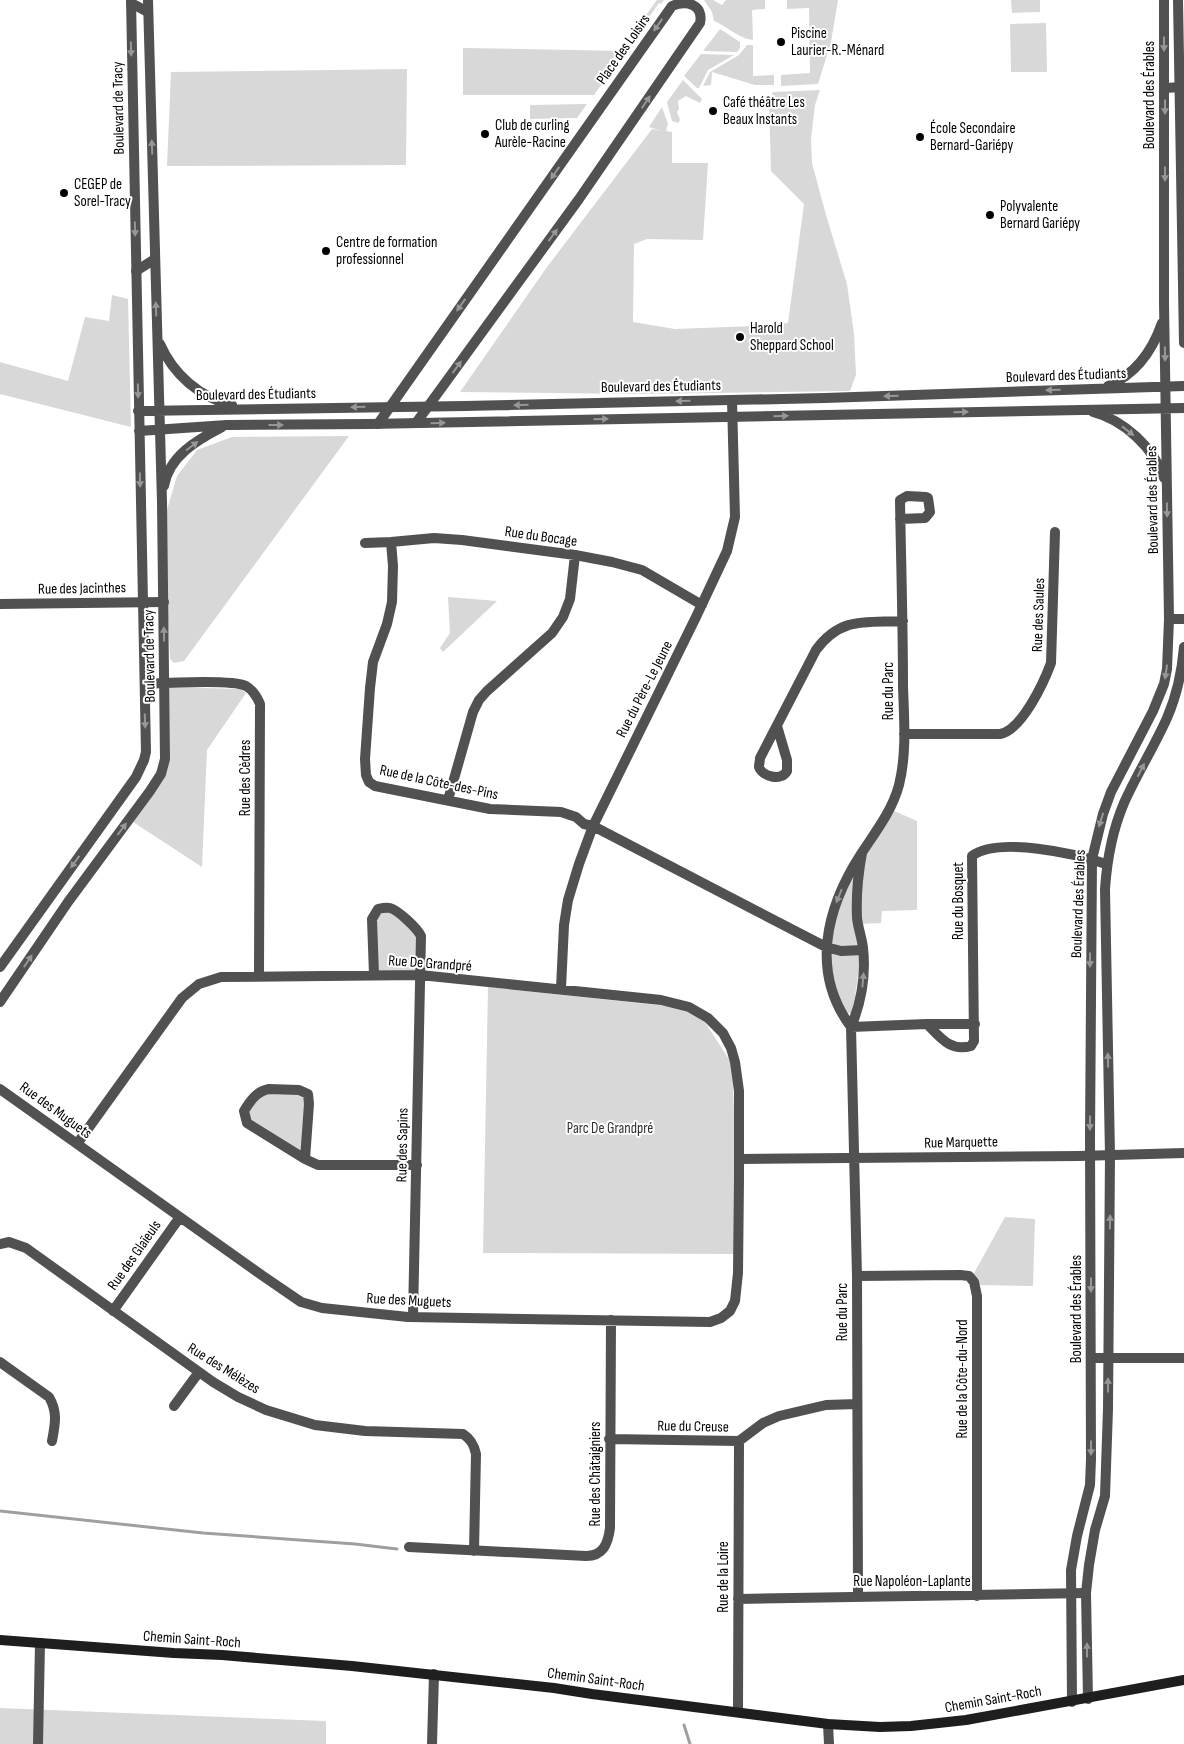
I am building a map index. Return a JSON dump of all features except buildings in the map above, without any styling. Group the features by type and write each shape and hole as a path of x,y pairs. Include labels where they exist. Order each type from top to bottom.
{"main road":[{"name":"Chemin Saint-Roch","path":"0,1640 222,1655 434,1674 828,1724 880,1727 937,1724 1072,1702 1184,1680"}],"street":[{"name":"Boulevard de Tracy","path":"0,1002 78,889 145,799 164,767 166,751 162,502 148,0"},
{"name":"Boulevard des Érables","path":"1072,1702 1071,1570 1076,1536 1090,1485 1092,859 1103,814 1112,792 1150,718 1164,684 1167,669 1164,0"},
{"name":"Boulevard des Érables","path":"1178,0 1182,87 1184,343"},
{"name":"Boulevard de Tracy","path":"131,2 148,12"},
{"name":"Boulevard de Tracy","path":"0,968 141,769 144,760 146,741 131,2"},
{"name":"Place des Loisirs","path":"378,424 672,6 679,3 692,4 699,11 700,23 580,199 416,423"},
{"path":"1164,88 1182,87"},
{"path":"136,271 155,259"},
{"path":"1102,388 1125,378 1144,360 1159,332 1164,303"},
{"path":"158,339 167,358 192,386 213,400 245,408"},
{"name":"Boulevard des Étudiants","path":"138,411 732,400 1184,386"},
{"name":"Rue du Père-Le Jeune","path":"560,988 564,925 568,900 593,826 727,551 735,517 732,400"},
{"name":"Boulevard des Étudiants","path":"139,431 227,425 378,424 1184,408"},
{"path":"1085,410 1101,414 1112,420 1139,440 1161,468 1167,488"},
{"path":"162,502 165,480 171,465 199,440 227,425"},
{"name":"Rue du Parc","path":"850,1027 840,1013 828,977 826,946 832,913 848,876 891,809 902,770 904,734 900,519"},
{"name":"Rue des Saules","path":"904,734 1000,734 1012,729 1020,720 1044,682 1051,663 1055,532"},
{"name":"Rue du Bocage","path":"365,543 434,538 575,555 642,570 702,605"},
{"name":"Rue de la Côte-des-Pins","path":"391,542 393,566 392,602 372,671 365,760 366,774 370,782 375,786 499,810 562,812 576,817 584,824 593,826 826,946 841,951 863,950"},
{"path":"448,800 478,700 552,633 563,617 570,599 575,555"},
{"name":"Rue des Jacinthes","path":"0,604 164,602"},
{"path":"1168,619 1184,619"},
{"path":"777,726 787,760 787,771 781,777 775,778 760,769 760,758 816,650 823,640 840,627 856,623 903,621"},
{"name":"Boulevard des Érables","path":"1088,1699 1086,1593 1095,1530 1105,1496 1108,1409 1110,1155 1106,864 1123,804 1168,716 1179,683 1184,647"},
{"name":"Rue des Cèdres","path":"144,684 226,683 245,686 257,697 260,704 259,976"},
{"name":"Rue du Bosquet","path":"927,1024 952,1047 971,1046 974,1040 972,856 978,852 994,848 1028,847 1067,852 1106,864"},
{"name":"Rue du Parc","path":"858,1596 857,1276 850,1027 857,1012 862,993 864,960 857,920 857,902 862,853"},
{"path":"64,879 78,889"},
{"name":"Rue des Sapins","path":"374,974 372,919 378,909 392,909 418,930 420,936 413,1316"},
{"name":"Rue De Grandpré","path":"77,1144 182,998 199,984 221,977 420,975 560,988 661,1000 689,1008 708,1018 723,1033 735,1062 739,1092 739,1159"},
{"path":"850,1027 974,1024"},
{"name":"Rue des Muguets","path":"0,1089 301,1302 322,1308 374,1314 710,1322 722,1318 730,1311 735,1301 738,1274 739,1159"},
{"path":"305,1159 308,1094 299,1090 262,1090 247,1105 244,1111 247,1123 305,1159 318,1165 417,1165"},
{"name":"Rue Marquette","path":"739,1159 1184,1153"},
{"name":"Rue des Glaïeuls","path":"113,1311 180,1217"},
{"name":"Rue des Mélèzes","path":"0,1244 9,1242 26,1248 220,1387 251,1403 308,1423 365,1431 463,1434 468,1437 476,1454 474,1551"},
{"name":"Rue de la Côte-du-Nord","path":"857,1276 960,1275 969,1276 974,1282 977,1296 978,1596"},
{"name":"Rue des Châtaigniers","path":"409,1547 586,1556 598,1555 603,1550 609,1538 610,1528 611,1320"},
{"path":"1091,1358 1184,1358"},
{"path":"0,1362 49,1397 56,1413 52,1441"},
{"path":"174,1406 199,1372"},
{"name":"Rue du Creuse","path":"610,1439 739,1441 763,1423 779,1416 818,1407 857,1404"},
{"name":"Rue de la Loire","path":"738,1712 739,1441"},
{"name":"Rue Napoléon-Laplante","path":"738,1599 1086,1593"},
{"path":"38,1744 40,1643"},
{"path":"432,1744 434,1674"},
{"path":"828,1724 828,1744"}],"green space":[{"path":"657,0 664,0 661,4 659,3 636,36 632,34"},
{"path":"704,0 713,0 722,5 726,0 765,0 765,9 752,10 753,40 743,37 714,21 712,12"},
{"path":"787,0 838,0 831,42 818,84 781,86 781,75 810,73 809,8 787,9"},
{"path":"1011,0 1040,0 1040,12 1012,13"},
{"path":"1046,23 1047,72 1011,72 1010,24"},
{"path":"720,29 740,42 740,48 737,52 703,51"},
{"path":"747,45 753,45 753,76 774,75 774,85 755,85 712,72 711,85 703,86 710,72 739,55"},
{"path":"463,48 625,51 594,95 463,95"},
{"path":"701,54 734,55 708,70 699,88 697,88 684,76"},
{"path":"407,69 406,165 167,166 171,72"},
{"path":"683,80 702,99 700,103 686,96 678,101 679,109 677,112 680,120 678,123 672,121 667,102"},
{"path":"820,90 815,105 811,139 812,163 847,284 854,334 856,375 850,391 634,394 460,392 547,267 652,129 662,131 649,127 662,107 668,124 666,131 672,132 672,163 708,163 703,240 647,239 634,244 633,322 675,329 788,323 804,204 771,171 769,102 773,92"},
{"path":"587,104 577,118 530,119 530,105"},
{"path":"112,295 128,299 131,427 0,394 0,362 68,381 85,317 109,321"},
{"path":"349,436 184,661 174,663 170,659 165,557 166,513 177,476 197,450 232,437"},
{"path":"448,597 497,601 443,652 440,648 450,633"},
{"path":"169,687 240,689 246,693 207,750 202,867 133,822 162,780"},
{"path":"892,810 917,821 917,910 882,911 881,923 860,924 863,854"},
{"path":"857,864 859,958 858,977 851,1014 843,1010 832,975 832,923"},
{"path":"392,911 416,934 420,975 375,972 374,919 380,912"},
{"name":"Parc De Grandpré","path":"488,987 685,1008 703,1019 732,1064 736,1161 734,1254 483,1253"},
{"path":"264,1093 298,1093 308,1097 302,1157 249,1122 247,1105"},
{"path":"1005,1217 1035,1219 1033,1286 978,1285 973,1275"},
{"path":"0,1708 326,1721 326,1744 0,1744"}],"waterway":[{"path":"0,1511 203,1533 355,1544 397,1549"},
{"path":"684,1725 690,1744"}],"place":[{"name":"Piscine Laurier-R.-Ménard","path":"781,42"},
{"name":"Café théâtre Les Beaux Instants","path":"713,111"},
{"name":"Club de curling Aurèle-Racine","path":"485,134"},
{"name":"École Secondaire Bernard-Gariépy","path":"920,137"},
{"name":"CEGEP de Sorel-Tracy","path":"64,193"},
{"name":"Polyvalente Bernard Gariépy","path":"990,215"},
{"name":"Centre de formation professionnel","path":"326,251"},
{"name":"Harold Sheppard School","path":"740,337"}]}
